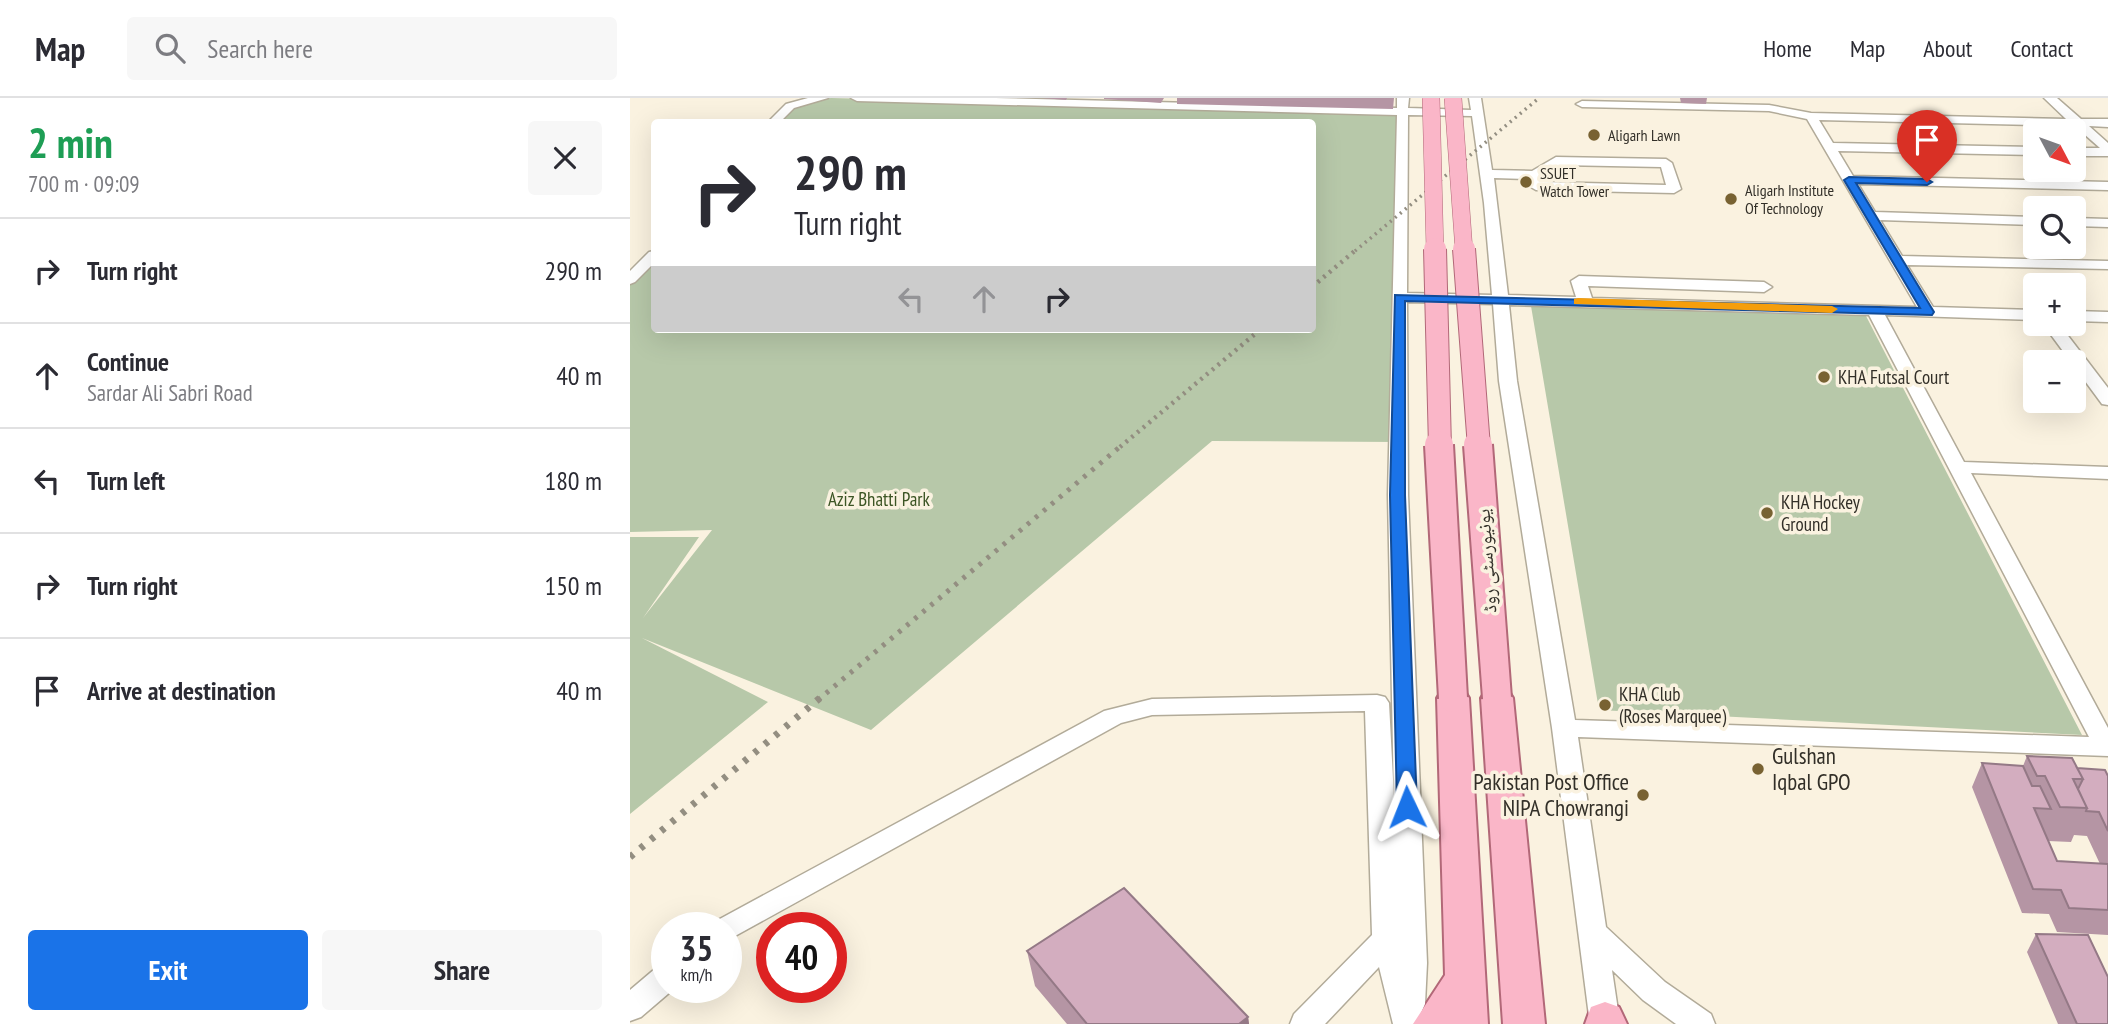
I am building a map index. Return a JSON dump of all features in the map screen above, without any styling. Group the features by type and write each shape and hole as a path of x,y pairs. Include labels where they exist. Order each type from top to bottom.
{"main road":[{"name":"یونیورسٹی روڈ","path":"1431,98 1440,467 1467,1024"},
{"name":"یونیورسٹی روڈ","path":"1453,98 1524,1024"},
{"path":"1434,1024 1465,979"}],"street":[{"path":"777,119 797,101 822,98"},
{"path":"857,98 1165,102 1282,109 1476,105 1487,174 1508,381 1564,728 1605,1023"},
{"path":"2050,98 2074,119"},
{"path":"788,119 800,107 797,101"},
{"path":"1583,104 1766,103 1811,116 2023,121"},
{"path":"1402,105 1398,495 1412,963 1409,1024"},
{"path":"1277,119 1282,109"},
{"path":"1811,116 1928,312"},
{"path":"2086,122 2108,123"},
{"path":"2086,130 2108,151"},
{"path":"1830,147 2023,151"},
{"path":"2086,152 2108,151"},
{"path":"1487,174 1535,174 1556,161 1666,163 1674,189 1536,186 1535,174"},
{"path":"1849,180 2108,186"},
{"path":"1871,216 2023,221"},
{"path":"2086,222 2108,223"},
{"path":"630,261 651,241"},
{"path":"630,279 651,258"},
{"path":"1897,260 2108,265"},
{"path":"1586,302 1579,281 1764,286"},
{"path":"1399,297 2023,315"},
{"path":"1875,311 2107,747"},
{"path":"2086,316 2108,317"},
{"path":"2060,336 2108,400"},
{"path":"1958,467 2108,473"},
{"path":"1377,702 1387,939 1409,1024"},
{"path":"742,920 1113,717 1152,708 1404,703"},
{"path":"1564,728 2107,747"},
{"path":"1594,934 1654,991 1700,1024"},
{"path":"1305,1024 1387,939"},
{"path":"630,1008 651,990"}],"green space":[{"name":"Aziz Bhatti Park","path":"831,98 1402,112 1398,442 1212,441 871,730 642,638 768,702 630,814 630,537 699,537 643,618 712,530 630,532 630,279 651,256 651,333 1316,333 1316,119 779,119 789,110 814,100"},
{"name":"KHA Hockey Ground","path":"1531,306 1866,316 2082,735 1599,710"}],"building":[{"path":"2027,756 2072,758 2083,779 2073,779 2087,808 2060,807 2045,776 2037,776"},
{"path":"1982,763 2023,766 2032,786 2040,786 2051,809 2034,808 2057,861 2108,864 2108,910 2069,908 2061,890 2033,889"},
{"path":"2077,768 2105,770 2108,776 2108,831 2099,812 2086,811 2078,789 2083,779"},
{"path":"1124,888 1248,1017 1239,1024 1087,1024 1027,951"},
{"path":"2036,934 2088,935 2108,977 2108,1024 2077,1024"}],"railway":[{"path":"1355,251 1539,98"},
{"path":"1316,284 1357,249"},
{"path":"1120,447 1256,333"},
{"path":"818,700 1122,445"},
{"path":"630,857 820,698"}],"slow traffic":[{"path":"1578,302 1832,309"}],"place":[{"name":"Aligarh Lawn","path":"1594,135"},
{"name":"SSUET Watch Tower","path":"1526,182"},
{"name":"Aligarh Institute Of Technology","path":"1731,199"},
{"name":"KHA Futsal Court","path":"1824,377"},
{"name":"KHA Hockey Ground","path":"1767,513"},
{"name":"KHA Club (Roses Marquee)","path":"1605,705"},
{"name":"Gulshan Iqbal GPO","path":"1758,769"},
{"name":"Pakistan Post Office NIPA Chowrangi","path":"1643,795"}],"route":[{"path":"1407,807 1398,495 1399,297 1928,312 1849,180 1927,182"}]}
